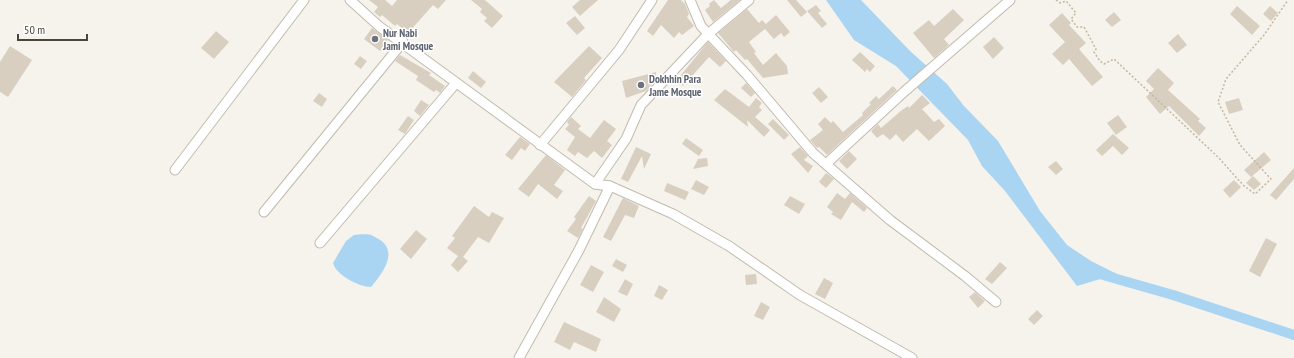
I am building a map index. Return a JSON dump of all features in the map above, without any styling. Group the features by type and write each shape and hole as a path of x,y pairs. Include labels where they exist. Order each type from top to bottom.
{"street":[{"path":"175,170 304,0"},
{"path":"350,0 380,27 403,42 456,83 595,184 610,186 673,214 729,246 800,294 912,358"},
{"path":"540,145 619,50 652,0"},
{"path":"690,0 701,26 747,76 790,128 826,164 890,220 965,276 996,302"},
{"path":"595,184 626,139 641,105 708,34 750,0"},
{"path":"826,164 905,91 1010,0"},
{"path":"264,212 403,42"},
{"path":"320,243 456,83"},
{"path":"520,358 579,250 610,186"}],"path":[{"path":"1056,0 1060,3 1066,1 1076,13 1071,19 1077,27 1084,28 1096,49 1094,52 1100,61 1104,64 1114,59 1219,158 1243,185 1255,194 1271,179 1240,145 1218,102 1226,80 1264,35 1288,0"}],"water":[{"path":"826,0 861,0 910,51 947,84 964,106 998,141 1040,211 1067,245 1091,261 1117,274 1077,286 1005,191 982,166 968,140 896,66 854,40"},
{"path":"354,235 371,235 382,241 388,253 388,260 385,267 371,287 360,285 349,280 339,272 333,263 346,241"}],"building":[{"path":"369,0 385,0 392,6 397,0 446,0 438,9 433,5 408,33 397,24 395,26 382,15 380,17 374,12 378,7"},
{"path":"471,0 485,0 503,16 492,28 484,21 487,18 480,12 482,9"},
{"path":"580,0 598,0 580,16 572,7"},
{"path":"668,0 681,0 685,4 689,14 687,17 694,26 682,35 679,32 674,38 661,25 653,36 647,31"},
{"path":"714,0 721,8 731,0 740,0 713,22 705,10"},
{"path":"787,0 796,0 807,12 801,17"},
{"path":"816,5 821,11 818,13 827,24 822,28 807,11"},
{"path":"1237,6 1260,26 1252,35 1230,14"},
{"path":"1270,6 1278,13 1271,21 1263,14"},
{"path":"747,9 759,23 762,20 766,24 776,15 790,32 784,37 781,33 774,39 765,29 749,42 756,52 754,53 763,65 776,53 787,66 788,74 763,78 747,59 745,60 736,50 734,52 718,33"},
{"path":"953,9 964,20 944,39 949,45 934,58 913,33 929,20 934,26"},
{"path":"1114,12 1121,20 1112,27 1105,20"},
{"path":"1062,13 1071,23 1069,25 1086,43 1079,49 1103,77 1092,86 1069,59 1063,65 1052,54 1065,42 1049,25"},
{"path":"575,16 585,28 577,35 566,23"},
{"path":"372,28 388,40 380,51 364,39"},
{"path":"216,31 229,42 214,59 201,48"},
{"path":"1178,34 1187,45 1177,53 1168,43"},
{"path":"994,37 1004,48 993,59 983,47"},
{"path":"708,42 726,61 720,67 709,57 683,86 676,81"},
{"path":"10,46 32,60 8,97 0,92 0,62"},
{"path":"589,46 602,58 584,78 586,80 572,97 554,82"},
{"path":"860,52 875,66 870,72 867,69 865,72 852,60"},
{"path":"400,55 431,73 429,75 445,86 440,93 436,90 434,92 416,80 418,76 395,61"},
{"path":"360,56 367,61 361,69 354,64"},
{"path":"1158,68 1174,83 1168,90 1200,119 1198,121 1206,128 1199,136 1169,106 1160,114 1146,97 1154,89 1146,81"},
{"path":"473,71 486,82 481,88 468,78"},
{"path":"656,72 655,81 646,91 626,98 622,81"},
{"path":"746,83 755,93 751,97 741,88"},
{"path":"893,86 897,90 827,155 819,147 817,148 810,140 823,130 818,124 825,117 831,123 833,121 843,132 863,115 862,113 871,104 869,103 876,96 879,99"},
{"path":"819,87 828,97 821,103 812,93"},
{"path":"725,89 749,107 756,98 762,103 759,107 762,110 755,117 770,130 764,137 747,120 748,127 714,100"},
{"path":"319,93 327,99 322,107 313,101"},
{"path":"922,95 930,103 922,109 934,122 939,119 945,126 929,141 917,129 903,142 896,134 890,140 883,134 877,138 871,131 878,124 881,128 902,110 908,106 909,108"},
{"path":"1239,98 1243,110 1229,114 1225,102"},
{"path":"421,100 429,105 420,116 414,111"},
{"path":"1118,115 1127,127 1116,135 1107,123"},
{"path":"408,116 414,120 405,134 398,130"},
{"path":"571,117 581,126 578,129 590,138 604,120 616,129 607,141 612,145 602,158 594,151 587,158 578,152 575,156 567,150 575,137 565,129 569,125 567,122"},
{"path":"773,119 789,135 784,140 768,124"},
{"path":"1113,134 1129,148 1122,155 1113,146 1102,156 1096,150"},
{"path":"520,137 530,144 525,151 521,148 512,160 505,155"},
{"path":"686,138 703,150 699,156 682,144"},
{"path":"636,147 651,154 644,169 642,156 628,182 621,179"},
{"path":"800,147 808,156 804,160 813,166 808,173 791,154"},
{"path":"849,151 857,159 847,169 839,161"},
{"path":"1264,152 1271,160 1251,177 1244,170"},
{"path":"546,155 565,170 554,185 563,191 557,199 538,184 529,197 518,189"},
{"path":"707,158 708,166 693,169 698,159"},
{"path":"1056,161 1063,169 1056,175 1048,167"},
{"path":"1294,168 1294,179 1276,200 1270,195"},
{"path":"826,173 834,179 826,188 819,182"},
{"path":"1253,176 1261,184 1254,190 1246,183"},
{"path":"696,180 709,187 704,195 691,189"},
{"path":"1234,180 1241,187 1230,198 1223,190"},
{"path":"667,183 689,192 685,200 664,191"},
{"path":"837,193 845,199 850,193 867,208 864,212 852,202 841,220 831,214 833,212 827,207"},
{"path":"589,196 596,201 581,228 583,229 578,238 567,231 576,219 574,217"},
{"path":"790,196 805,204 799,214 784,205"},
{"path":"623,198 639,206 634,218 625,215 611,241 603,237"},
{"path":"474,206 489,217 492,212 504,218 489,243 478,237 463,257 468,261 458,272 451,265 458,256 447,248 455,238 452,236"},
{"path":"416,230 427,239 411,259 400,249"},
{"path":"1266,238 1277,244 1260,277 1249,271"},
{"path":"616,259 627,265 623,272 612,266"},
{"path":"1000,262 1007,268 992,284 985,279"},
{"path":"591,265 604,272 593,292 580,285"},
{"path":"756,274 757,284 746,285 745,275"},
{"path":"824,278 833,283 825,299 815,294"},
{"path":"625,279 633,284 627,296 618,292"},
{"path":"659,285 668,290 662,300 654,296"},
{"path":"975,292 985,301 978,308 969,297"},
{"path":"604,297 621,309 614,322 596,312"},
{"path":"761,302 770,307 763,320 754,316"},
{"path":"1037,310 1043,316 1034,325 1028,319"},
{"path":"564,322 601,339 596,352 574,342 570,350 554,342"}],"waterway":[{"path":"1096,273 1173,295 1294,335"}],"place":[{"name":"Nur Nabi Jami Mosque","path":"375,39"},
{"name":"Dokhhin Para Jame Mosque","path":"641,85"}]}
